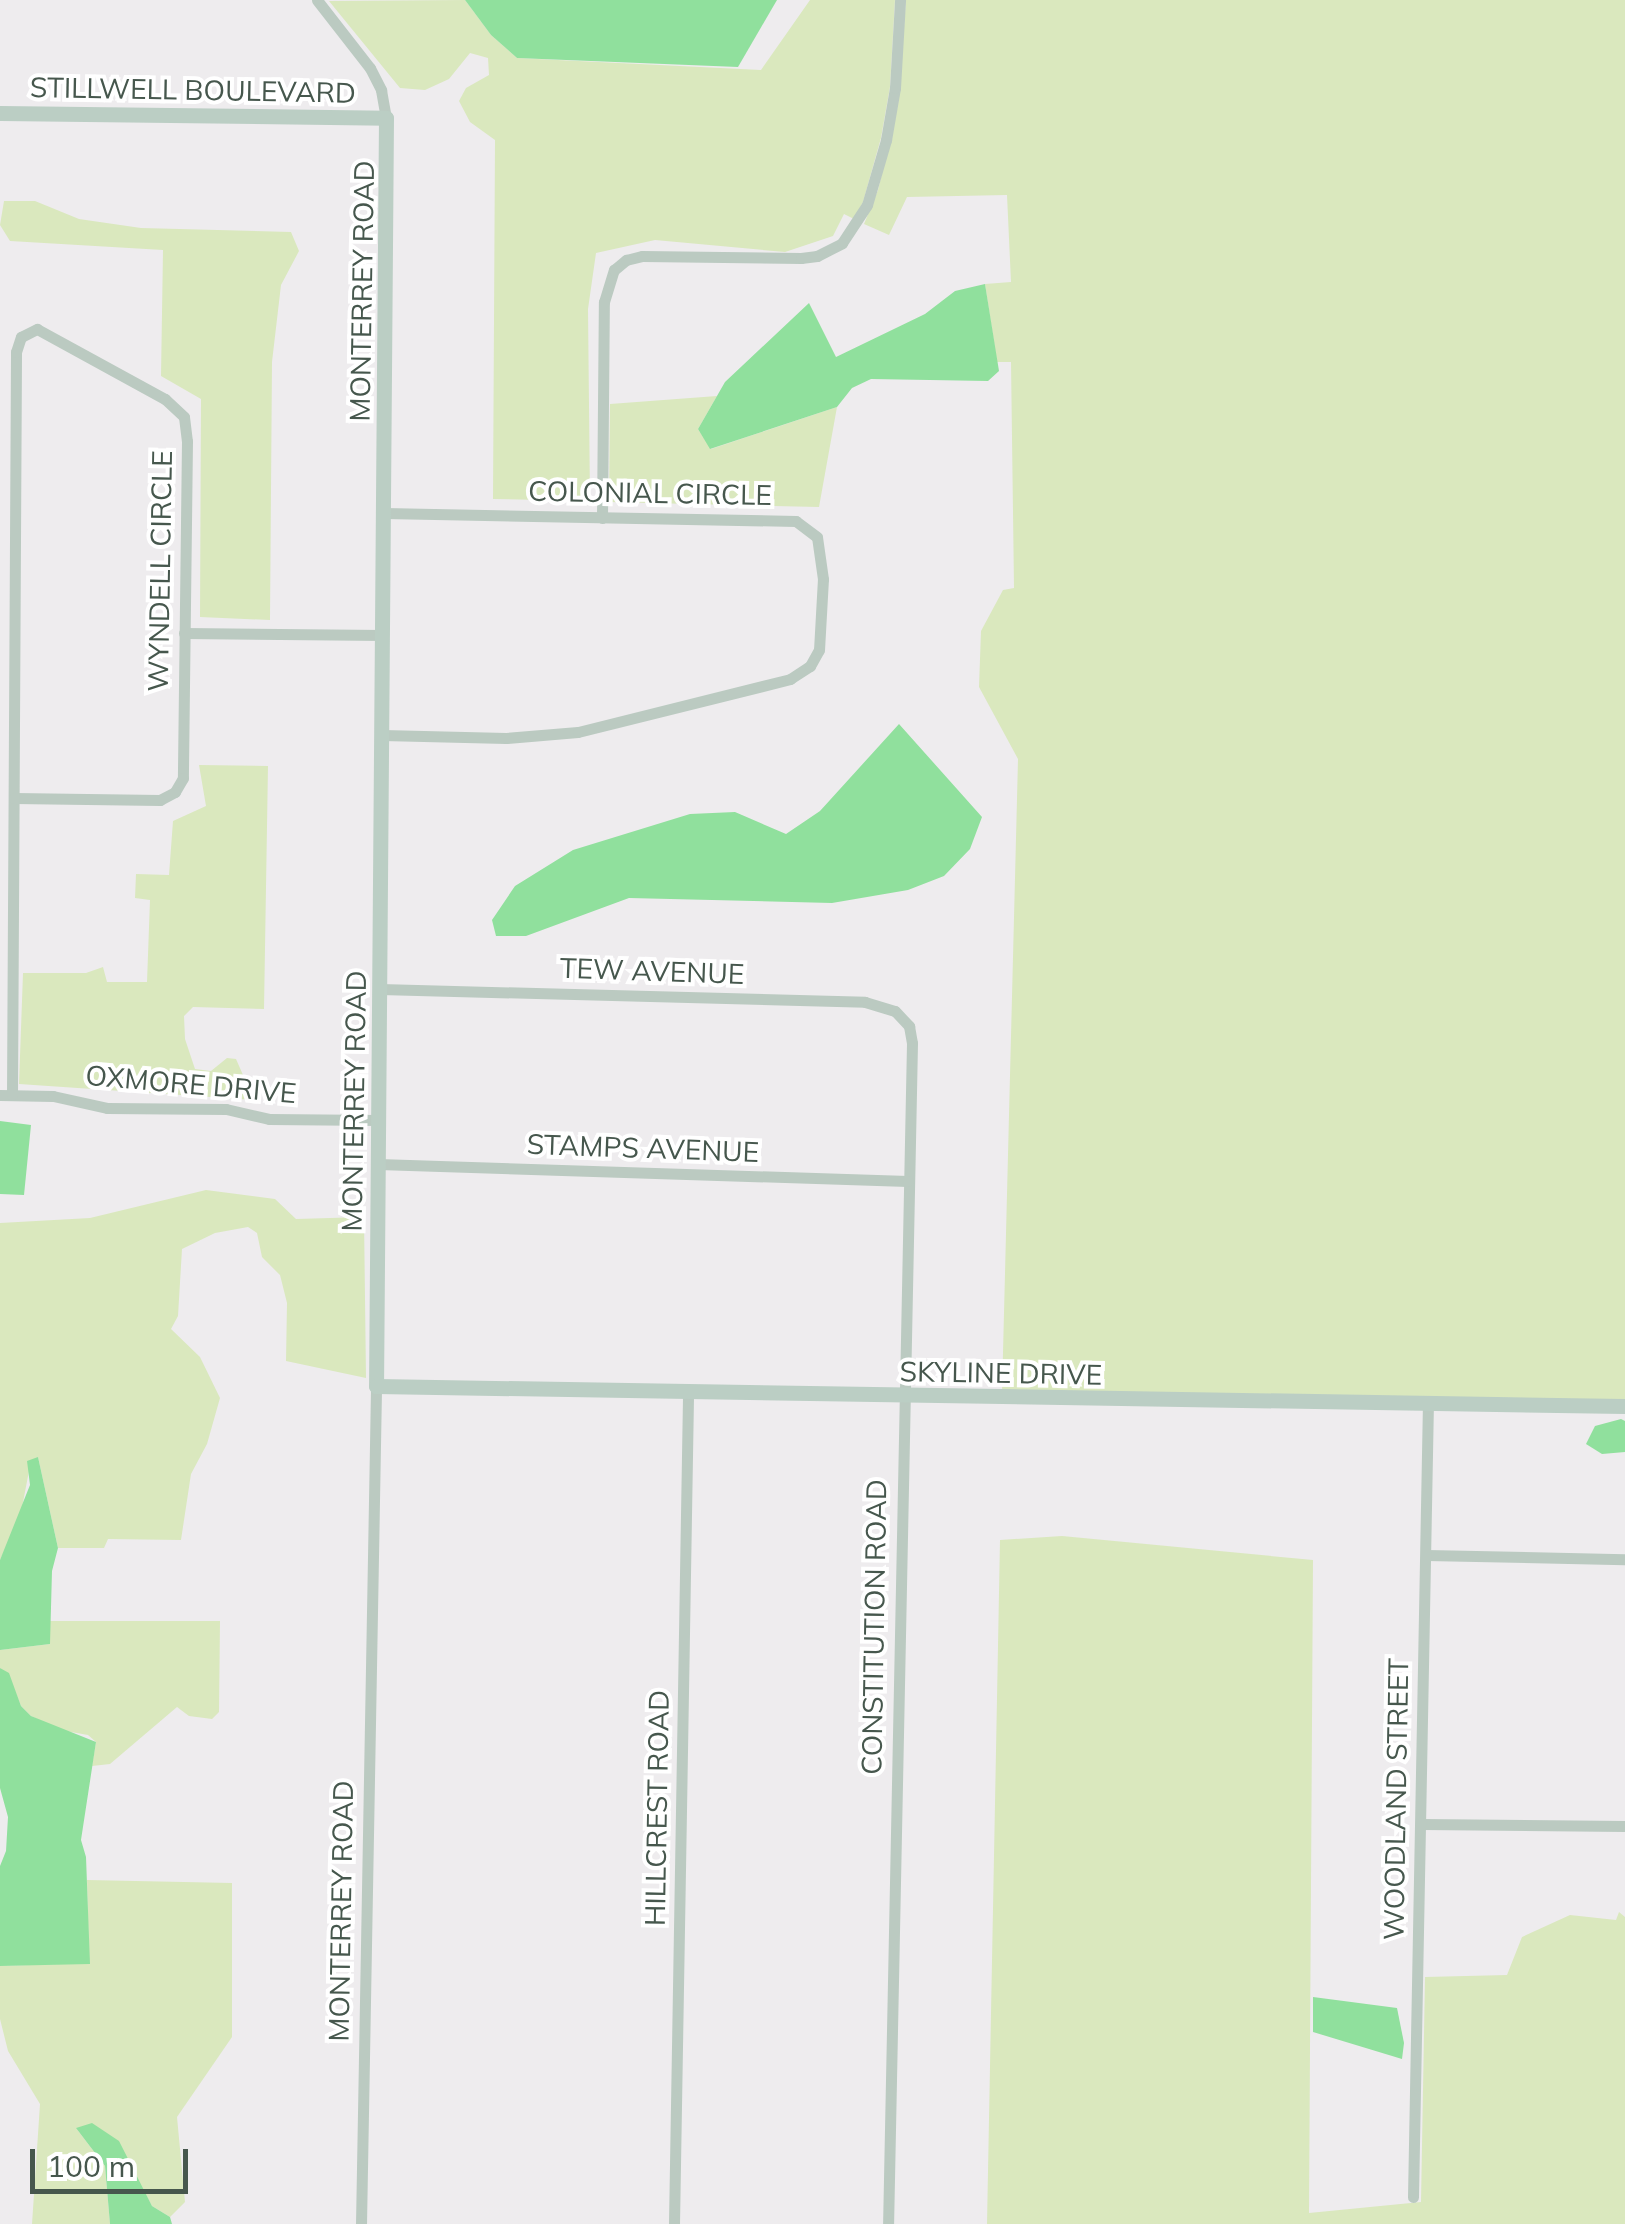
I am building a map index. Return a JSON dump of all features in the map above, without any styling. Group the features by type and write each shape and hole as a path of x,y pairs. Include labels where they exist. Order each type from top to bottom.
{"street":[{"name":"MONTERREY ROAD","path":"316,0 370,68 381,90 386,118 376,1386 361,2224"},
{"path":"602,518 604,302 614,270 626,260 642,256 817,256 842,243 857,224 873,188 889,125 900,0"},
{"name":"STILLWELL BOULEVARD","path":"0,113 386,118"},
{"name":"WYNDELL CIRCLE","path":"6,1095 14,798 16,352 21,336 37,329 166,399 184,417 188,442 183,778 175,792 160,800 14,798"},
{"name":"COLONIAL CIRCLE","path":"382,735 506,738 578,732 790,679 814,661 822,622 822,554 817,537 806,526 784,520 384,513"},
{"path":"184,633 383,635"},
{"name":"TEW AVENUE","path":"380,989 865,1002 895,1011 910,1031"},
{"name":"CONSTITUTION ROAD","path":"888,2224 910,1031"},
{"name":"OXMORE DRIVE","path":"6,1095 53,1096 108,1108 226,1109 269,1119 378,1120"},
{"name":"STAMPS AVENUE","path":"378,1164 908,1181"},
{"name":"SKYLINE DRIVE","path":"376,1386 1625,1406"},
{"name":"HILLCREST ROAD","path":"674,2224 688,1393"},
{"name":"WOODLAND STREET","path":"1414,2197 1428,1403"},
{"path":"1426,1555 1625,1559"},
{"path":"1422,1824 1625,1826"}],"shaded area":[{"path":"465,0 491,35 517,58 761,70 810,0 895,0 890,87 881,138 863,202 854,219 844,214 833,236 785,252 655,240 596,253 588,309 590,501 493,499 495,140 470,122 459,101 466,88 489,75 488,58 470,53 449,79 425,90 400,88 329,1"},
{"path":"465,0 777,0 738,67 517,58 491,35"},
{"path":"906,0 1625,0 1625,1400 1002,1392 1018,759 979,687 981,631 1003,590 1014,588 1011,362 997,362 985,284 1011,282 1007,195 907,197 889,235 864,224 878,190 898,105"},
{"path":"4,201 35,201 79,219 141,228 291,232 299,251 281,285 272,362 270,620 200,617 201,399 161,376 163,250 10,241 0,225"},
{"path":"985,284 999,371 988,381 871,379 852,388 837,407 710,449 698,429 725,382 809,303 836,357 925,314 955,291"},
{"path":"717,396 698,429 711,449 837,407 819,507 609,502 610,404"},
{"path":"899,724 982,817 970,849 944,876 908,890 832,903 629,898 526,936 496,936 492,920 515,886 573,850 690,814 735,812 786,834 820,811"},
{"path":"199,765 268,766 264,1009 193,1007 184,1016 185,1039 195,1069 211,1071 227,1058 236,1059 254,1100 19,1084 23,973 86,973 103,967 107,982 147,982 150,900 135,898 136,874 169,875 173,821 206,806"},
{"path":"0,1121 31,1125 24,1195 0,1194"},
{"path":"206,1190 275,1199 296,1219 364,1217 366,1378 286,1361 287,1303 280,1275 262,1257 257,1233 248,1227 215,1233 182,1249 178,1316 171,1329 200,1357 220,1398 207,1444 191,1474 181,1540 108,1539 104,1548 58,1548 38,1457 29,1471 20,1518 0,1560 0,1223 90,1218"},
{"path":"1625,1421 1625,1452 1602,1454 1586,1444 1595,1426"},
{"path":"38,1457 58,1548 52,1571 50,1644 0,1650 0,1560 30,1485 27,1461"},
{"path":"1062,1536 1313,1560 1309,2213 1421,2202 1425,1977 1507,1975 1522,1937 1570,1915 1616,1920 1619,1912 1625,1917 1625,2224 987,2224 1000,1540"},
{"path":"50,1621 220,1621 219,1712 212,1719 189,1716 177,1707 110,1764 92,1766 96,1742 88,1735 60,1730 31,1716 21,1706 9,1676 0,1668 0,1650 50,1644"},
{"path":"0,1668 9,1673 21,1706 31,1716 96,1742 81,1840 86,1857 90,1964 0,1966 0,1866 6,1851 8,1817 0,1788"},
{"path":"87,1880 232,1883 232,2037 177,2117 185,2202 170,2217 152,2206 136,2176 76,2128 105,2166 110,2224 32,2224 40,2104 8,2051 0,2019 0,1966 89,1963"},
{"path":"1313,1997 1397,2008 1404,2043 1402,2059 1313,2032"},
{"path":"92,2123 119,2141 152,2206 170,2217 172,2224 110,2224 105,2166 76,2128"}]}
